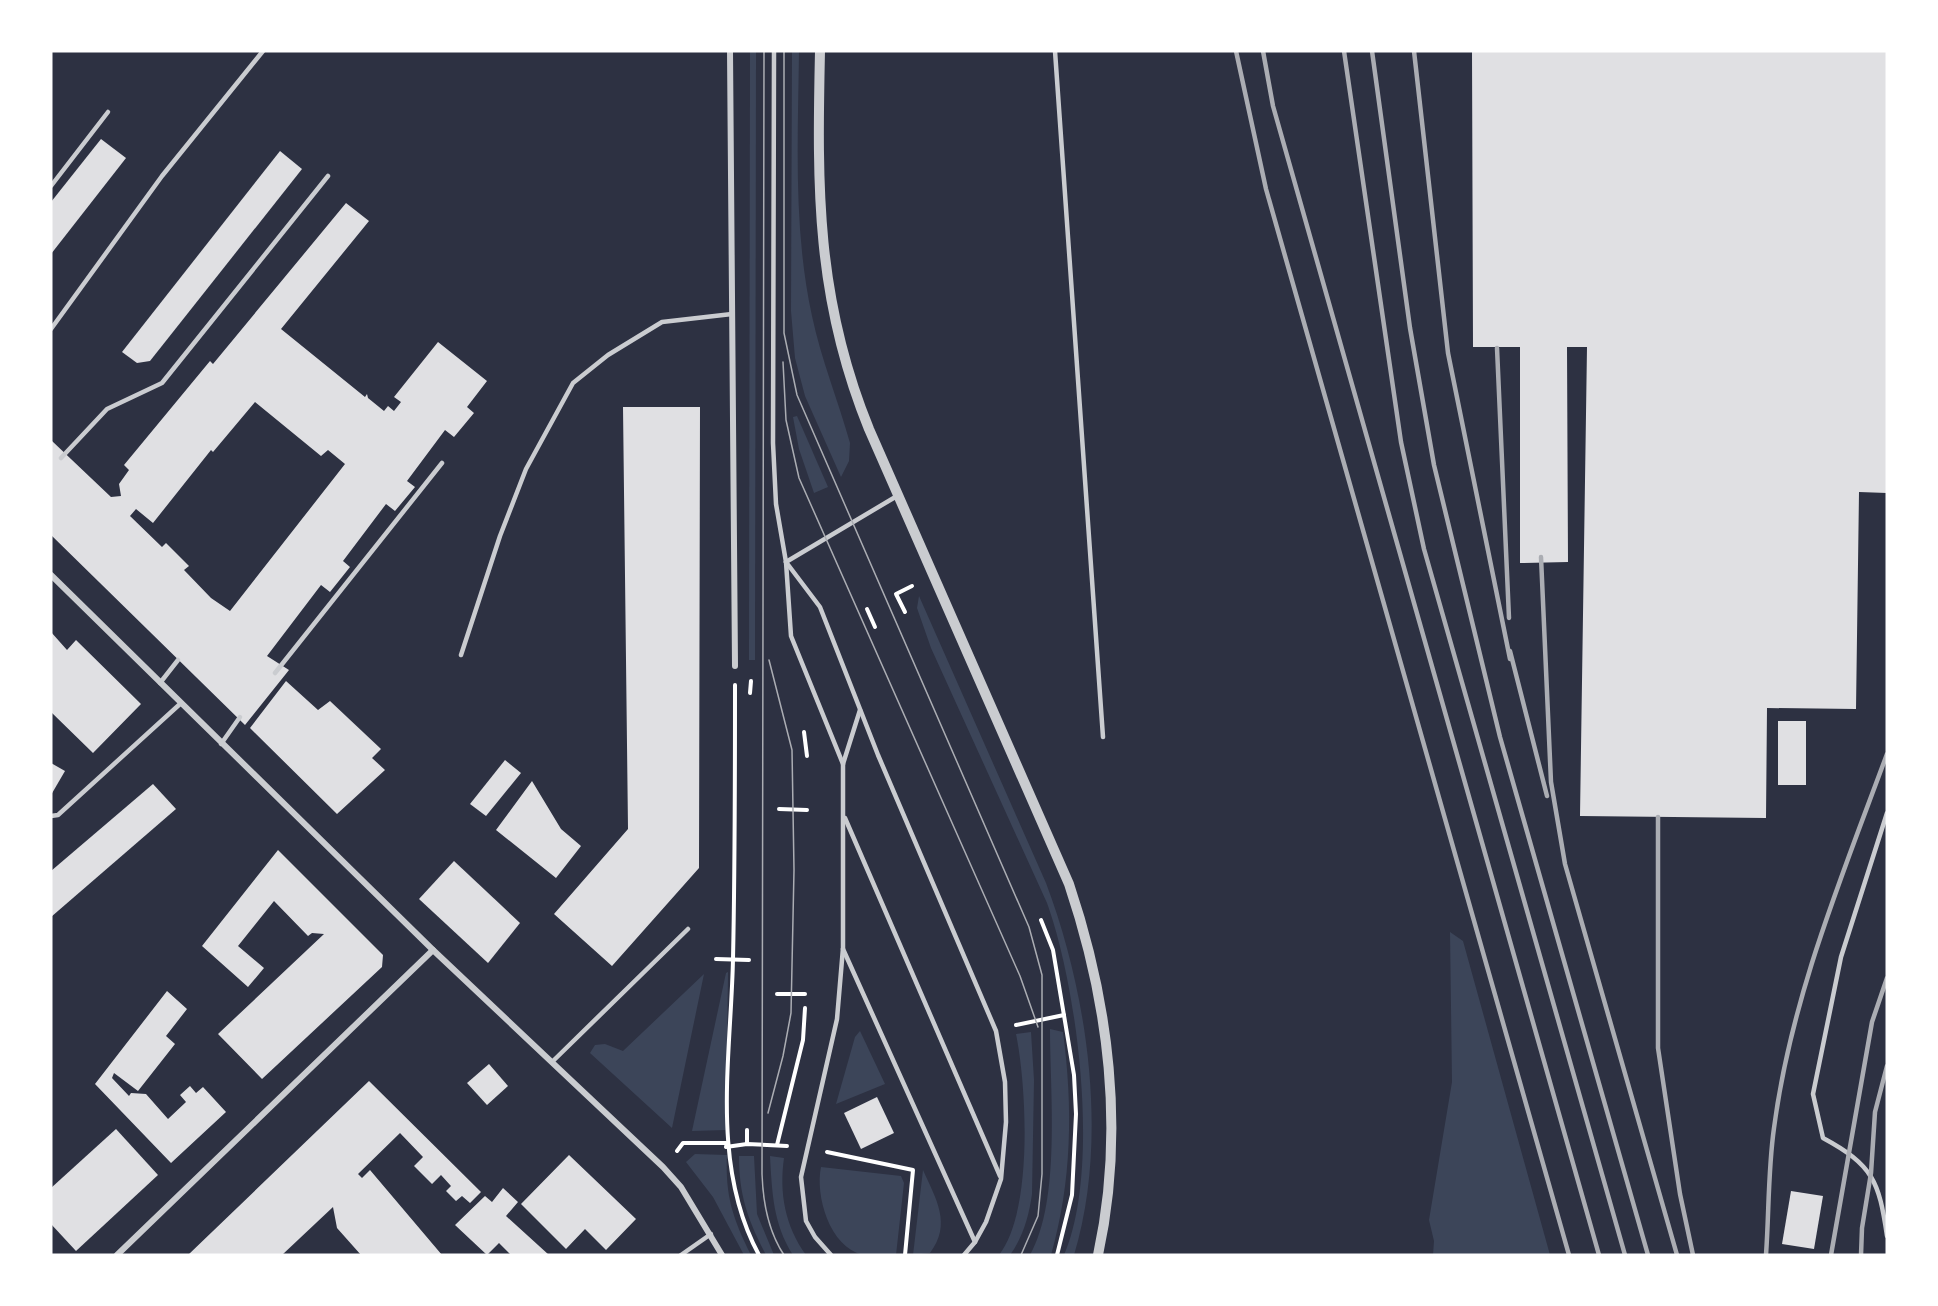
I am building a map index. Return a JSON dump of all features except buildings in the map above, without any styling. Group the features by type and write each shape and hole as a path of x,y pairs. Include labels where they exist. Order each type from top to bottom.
{"street":[{"path":"730,51 735,666"},
{"path":"820,51 818,189 824,265 835,321 853,388 897,496 1069,884 1084,928 1097,980 1107,1044 1111,1111 1108,1196 1098,1255"},
{"path":"51,575 433,950 663,1167 681,1187 722,1255"},
{"path":"117,1255 433,950"}],"lane":[{"path":"51,329 162,177 263,51"},
{"path":"774,51 773,443 776,504 786,562 791,636 843,764"},
{"path":"1055,51 1103,737"},
{"path":"51,186 108,112"},
{"path":"61,458 107,409 162,383 328,176"},
{"path":"461,655 500,536 526,470 573,383 608,355 662,322 732,314"},
{"path":"275,673 442,463"},
{"path":"786,562 897,496"},
{"path":"786,562 819,607 860,710 996,1031 1005,1082 1006,1122 1001,1179 994,1204 975,1242 964,1255"},
{"path":"160,684 178,660"},
{"path":"51,816 58,815 180,704"},
{"path":"831,1255 815,1237 806,1221 801,1178 837,1019 843,948 843,764 860,710"},
{"path":"221,744 240,717"},
{"path":"1887,813 1841,957 1813,1094 1823,1137 1849,1152 1871,1173 1879,1191 1887,1236"},
{"path":"843,815 1001,1179"},
{"path":"552,1062 688,928"},
{"path":"843,948 975,1242"},
{"path":"681,1255 711,1234"}],"path":[{"path":"905,612 897,594 933,575"},
{"path":"867,609 875,627"},
{"path":"735,666 733,960 726,1147 737,1206 759,1255"},
{"path":"779,809 807,810"},
{"path":"1041,920 1053,950 1073,1066 1076,1114 1072,1195 1057,1255"},
{"path":"716,959 749,960"},
{"path":"777,994 805,994"},
{"path":"777,1145 802,1040 806,1008"},
{"path":"747,1130 747,1144"}],"shaded area":[{"path":"750,51 756,51 755,660 749,660"},
{"path":"792,51 799,51 798,184 806,283 816,332 850,443 849,461 841,477 805,396 795,358 791,311"},
{"path":"797,416 828,487 814,493 799,449 793,417"},
{"path":"919,596 1046,883 1061,926 1073,972 1083,1019 1092,1116 1085,1211 1074,1255 1064,1255 1075,1219 1081,1176 1083,1129 1081,1079 1076,1030 1058,939 1047,903 931,648 917,608"},
{"path":"1450,932 1463,941 1550,1255 1433,1255 1434,1241 1429,1220 1452,1082"},
{"path":"728,972 726,1130 692,1131 726,973"},
{"path":"704,974 672,1128 590,1053 595,1045 605,1044 623,1051"},
{"path":"1050,1029 1063,1032 1069,1116 1067,1172 1051,1255 1030,1255 1040,1232 1050,1176 1052,1114"},
{"path":"860,1031 885,1084 836,1104 855,1037"},
{"path":"1031,1032 1034,1080 1032,1194 1022,1234 1010,1255 999,1255 1010,1235 1018,1210 1022,1180 1023,1085 1016,1034"},
{"path":"695,1154 727,1155 729,1195 739,1230 751,1255 744,1255 713,1197 686,1162"},
{"path":"739,1156 754,1156 757,1214 774,1255 766,1255 750,1219 743,1196"},
{"path":"770,1156 784,1158 782,1184 785,1209 793,1233 806,1255 793,1255 781,1232 773,1195"},
{"path":"821,1167 901,1176 904,1183 896,1255 863,1255 851,1250 841,1242 833,1231 823,1205 820,1191"},
{"path":"923,1170 937,1201 941,1222 940,1232 930,1253 913,1255"}],"tram line":[{"path":"764,51 762,1174 767,1216 784,1255"},
{"path":"784,51 784,333 797,395 1029,927 1042,975 1042,1174 1038,1216 1021,1255"},
{"path":"783,362 786,420 799,478 1020,976 1038,1027"},
{"path":"768,1113 783,1056 791,1013 794,870 792,750 769,660"}],"railway":[{"path":"1236,51 1266,189 1569,1255"},
{"path":"1263,51 1273,106 1599,1255"},
{"path":"1344,51 1401,442 1424,549 1625,1255"},
{"path":"1372,51 1410,328 1434,465 1500,737 1648,1255"},
{"path":"1414,51 1448,353 1510,659"},
{"path":"1497,348 1509,618"},
{"path":"1541,557 1551,782 1565,864 1677,1255"},
{"path":"1510,651 1547,796"},
{"path":"1766,1255 1772,1144 1792,1032 1820,938 1887,754"},
{"path":"1658,817 1658,1048 1680,1194 1693,1255"},
{"path":"1831,1255 1872,1022 1887,978"},
{"path":"1861,1255 1862,1228 1871,1173 1875,1112 1887,1066"}]}
